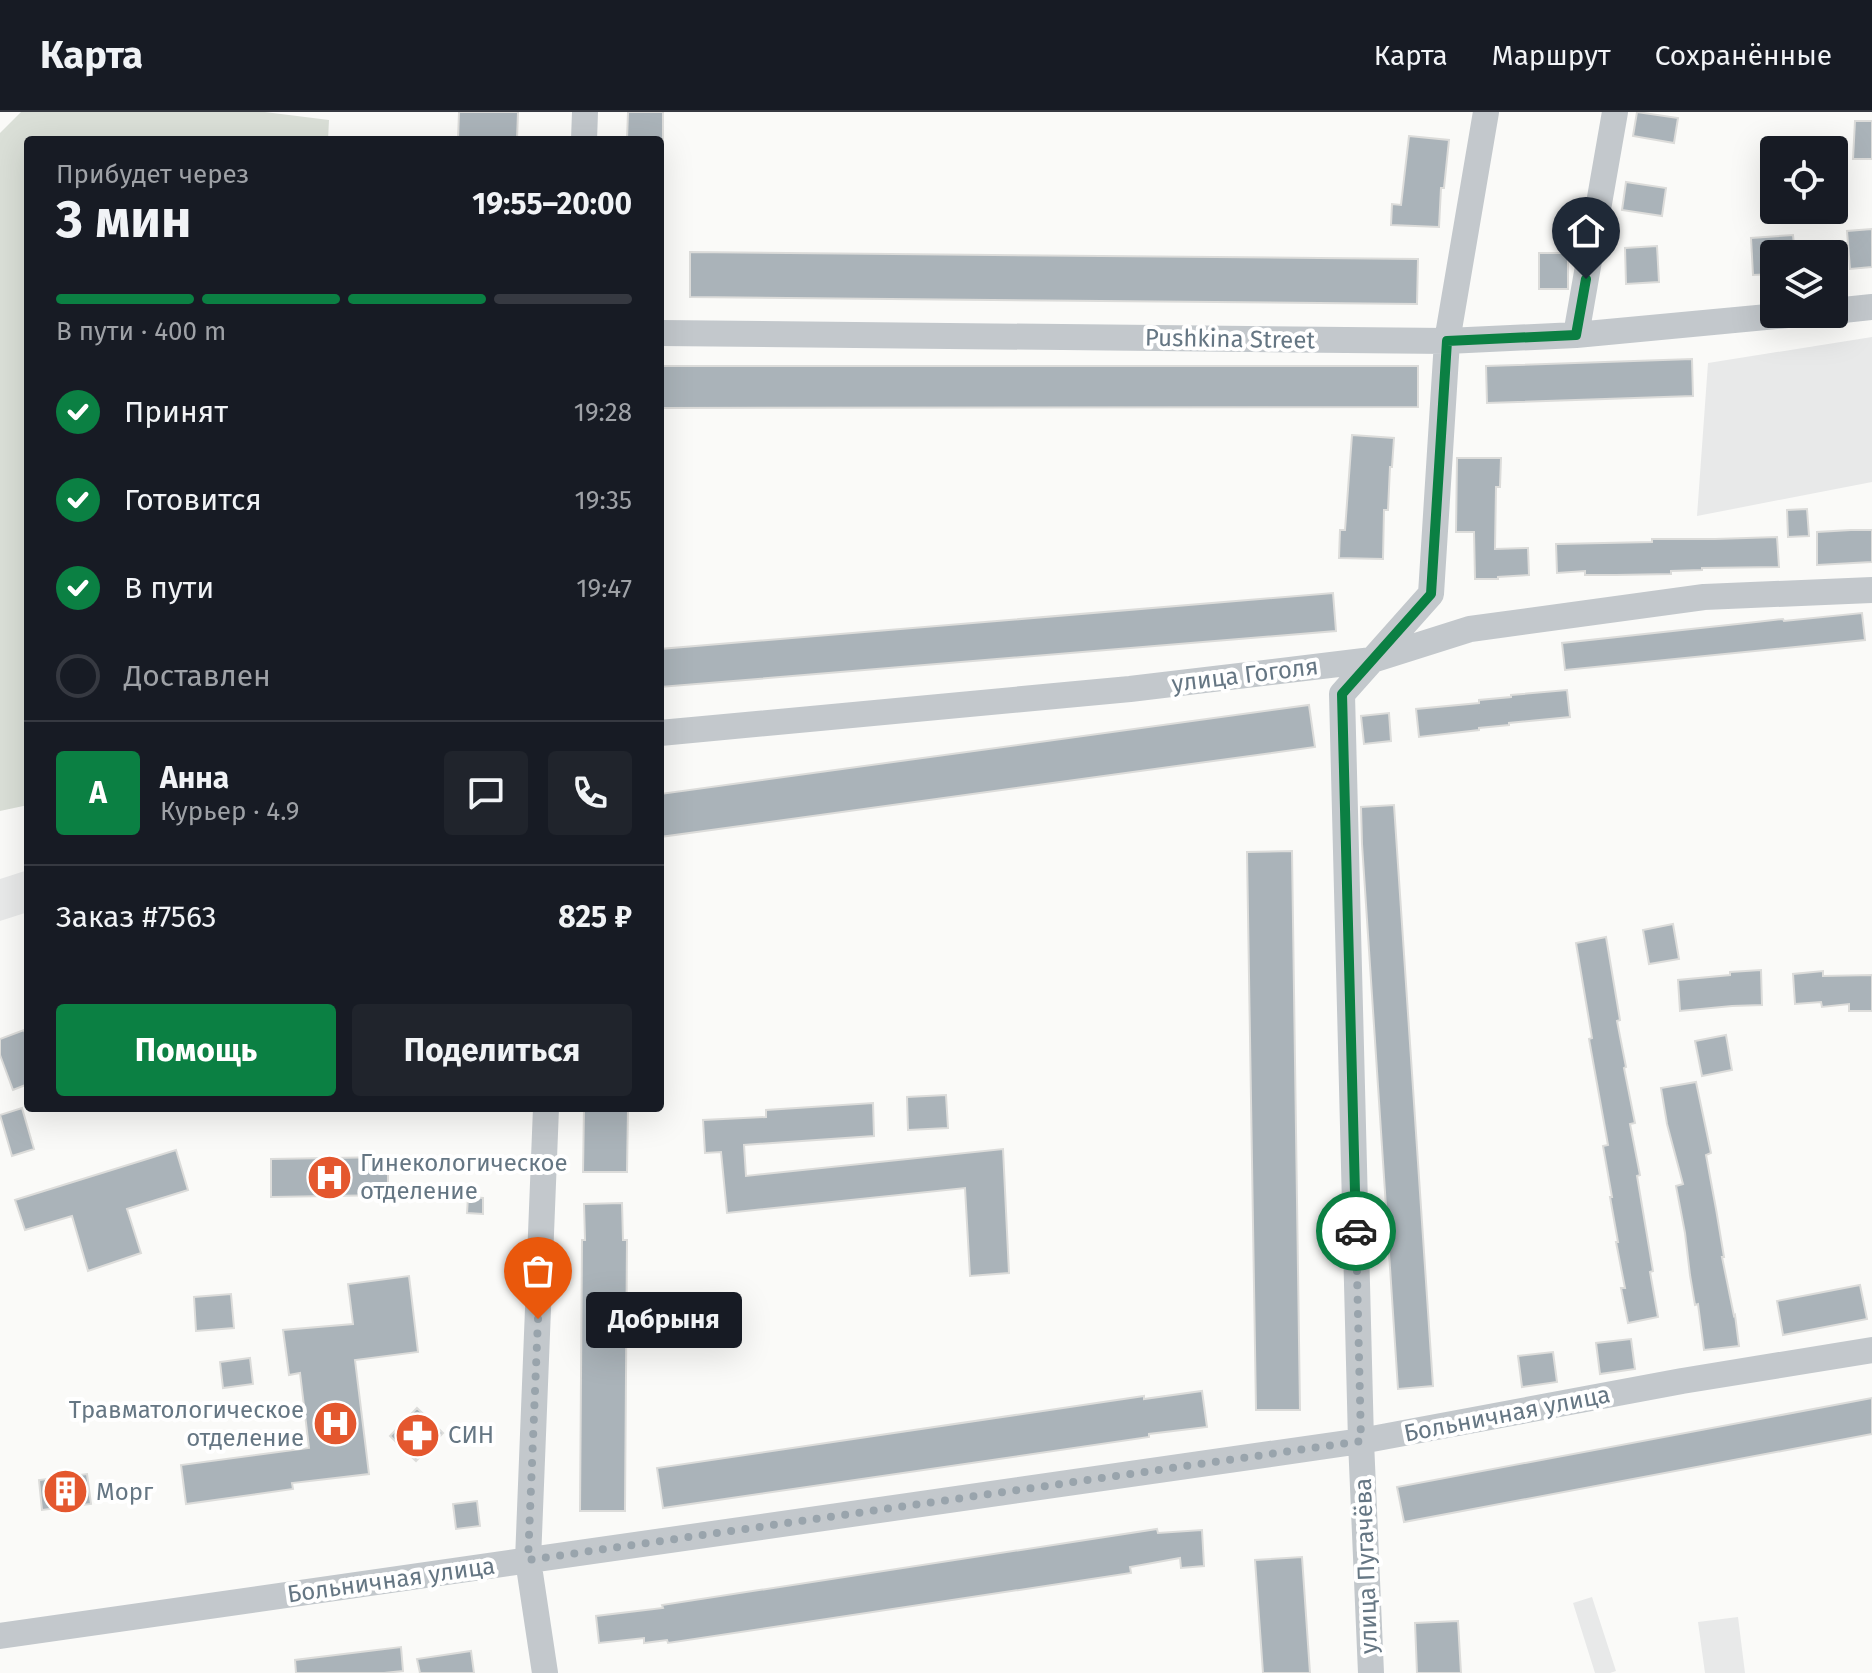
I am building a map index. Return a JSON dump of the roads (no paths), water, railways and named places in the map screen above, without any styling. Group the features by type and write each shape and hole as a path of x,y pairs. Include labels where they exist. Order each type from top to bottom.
{"street":[{"path":"584,136 585,112"},
{"name":"улица Пугачёва","path":"1371,1673 1361,1441 1342,694 1431,594 1447,341 1486,112"},
{"path":"1576,335 1615,112"},
{"path":"1848,310 1872,307"},
{"name":"Pushkina Street","path":"664,333 1447,341 1576,335 1760,318"},
{"name":"улица Гоголя","path":"664,733 1130,689 1372,660 1470,629 1704,597 1872,590"},
{"path":"545,1673 528,1560 546,1112"},
{"name":"Больничная улица","path":"0,1636 1361,1441 1682,1381 1872,1350"}],"place":[{"name":"Гинекологическое отделение","path":"329,1177"},
{"name":"Добрыня","path":"538,1319"},
{"name":"Травматологическое отделение","path":"335,1424"},
{"name":"СИН","path":"417,1435"},
{"name":"Морг","path":"65,1492"}]}
